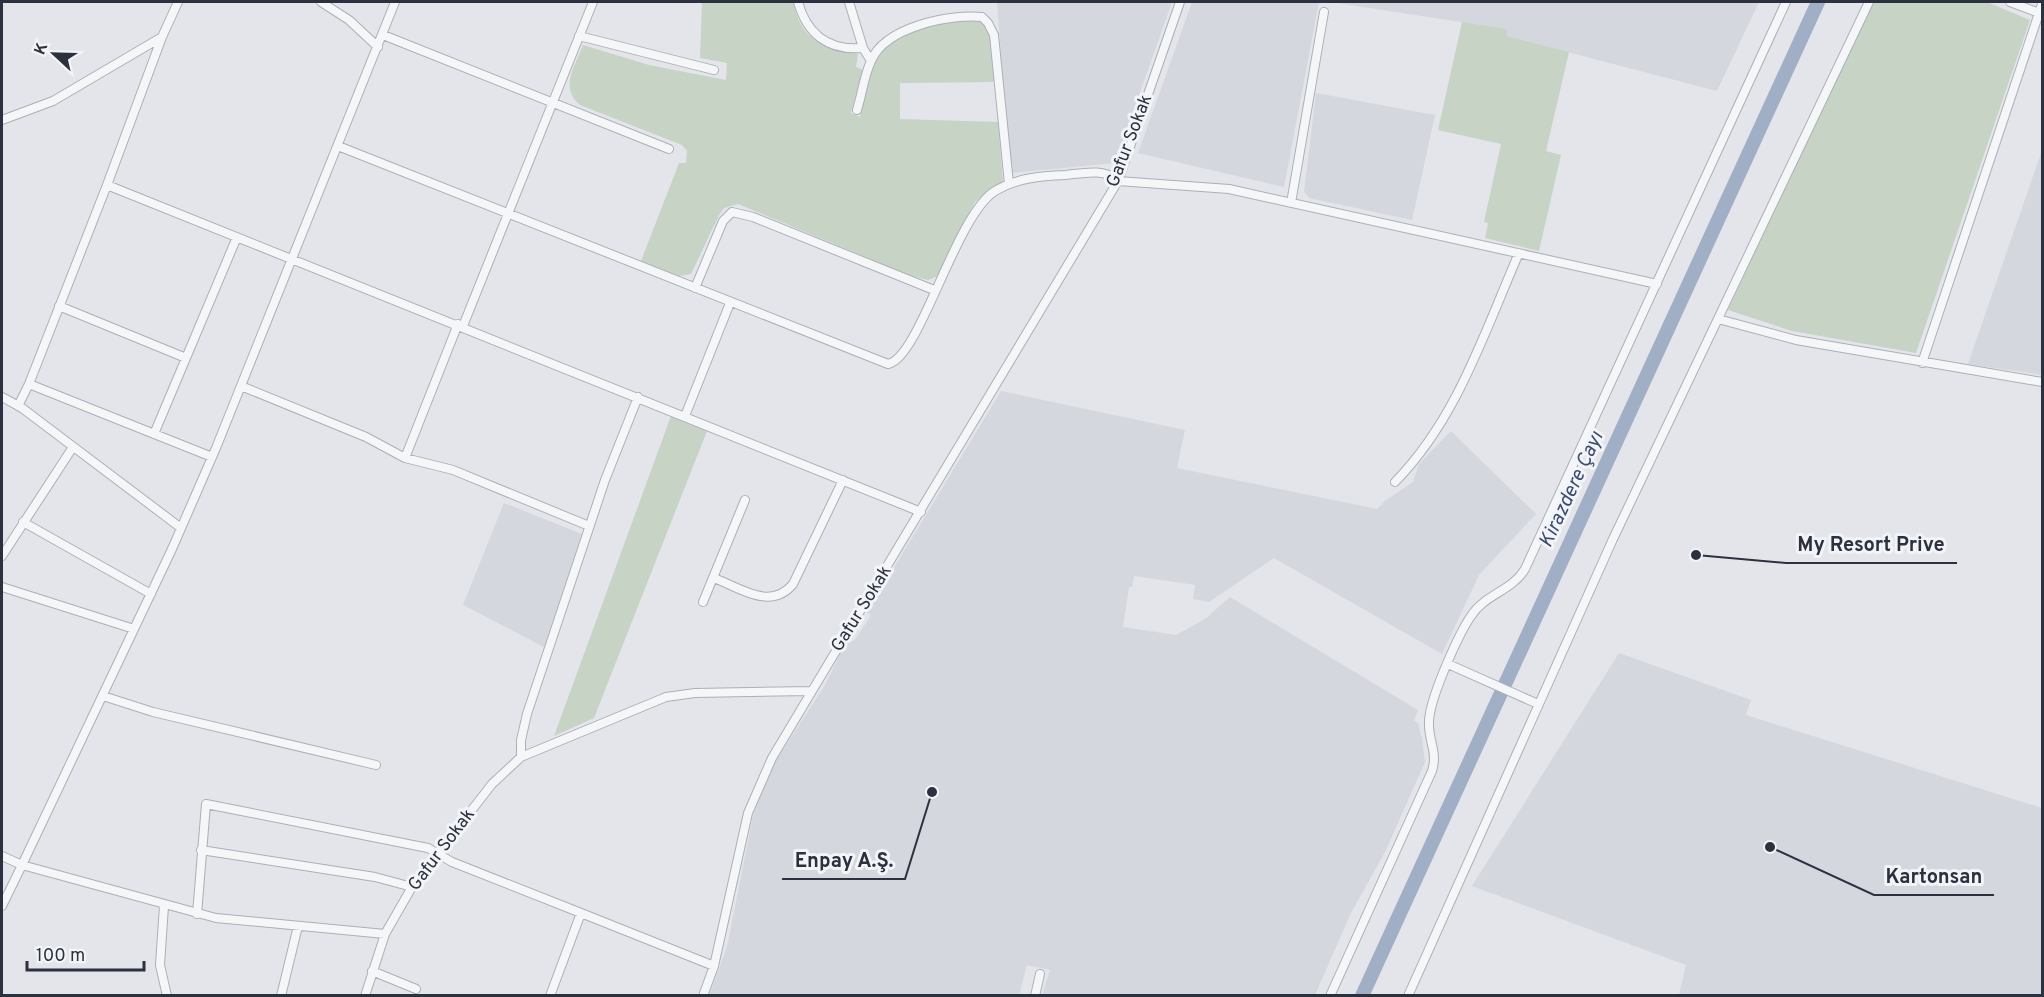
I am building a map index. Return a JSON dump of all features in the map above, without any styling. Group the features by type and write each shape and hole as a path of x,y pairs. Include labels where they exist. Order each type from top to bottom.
{"street":[{"path":"18,406 107,185 162,37 178,2"},
{"path":"321,2 349,20 378,47"},
{"path":"2,906 104,696 212,457 395,2"},
{"path":"405,458 508,214 593,2"},
{"path":"798,2 803,18 815,35 849,47 863,48"},
{"path":"849,2 863,48 871,61"},
{"name":"Gafur Sokak","path":"365,996 386,934 412,888 492,784 521,757 666,697 704,693 812,691 1118,181 1180,2"},
{"path":"1330,996 1432,771 1436,755 1429,729 1430,711 1452,666 1462,632 1477,608 1513,584 1525,568 1786,2"},
{"path":"1408,996 1538,704 1869,2"},
{"path":"2010,2 2041,14"},
{"path":"1922,363 2043,4"},
{"path":"1291,203 1324,12"},
{"path":"857,110 871,61 886,42 912,27 968,17 985,20 994,35 1009,184"},
{"path":"383,35 669,149"},
{"path":"579,36 714,70"},
{"path":"2,120 53,101 162,37"},
{"path":"338,146 888,364 904,354 934,290 983,202 1009,184 1024,179 1104,172 1118,181 1229,189 1657,284"},
{"path":"107,185 461,325 921,512"},
{"path":"695,288 723,221 732,212 753,217 934,290"},
{"path":"154,434 237,237"},
{"path":"1395,482 1414,463 1446,418 1519,253"},
{"path":"685,416 730,303"},
{"path":"58,306 186,358"},
{"path":"1718,319 1757,331 1922,363 2043,382"},
{"path":"28,384 212,457"},
{"path":"241,386 358,433 405,458 453,470 589,526"},
{"path":"2,397 18,406 181,528"},
{"path":"521,757 522,729 589,526 638,398"},
{"path":"2,556 73,447"},
{"path":"714,578 762,597 773,598 784,595 793,584 843,480"},
{"path":"703,602 745,500"},
{"path":"23,522 151,594"},
{"path":"2,587 134,628"},
{"path":"1452,666 1538,704"},
{"path":"704,996 714,966 748,813 772,758 812,691"},
{"path":"104,696 153,712 376,765"},
{"path":"197,914 206,804 415,844 439,852 452,862 714,966"},
{"path":"201,850 375,877 412,888"},
{"path":"2,856 22,866 197,914 386,934"},
{"path":"164,906 160,965 167,996"},
{"path":"550,996 581,913"},
{"path":"281,996 298,926"},
{"path":"372,971 417,989"},
{"path":"1035,996 1040,974"}],"shaded area":[{"path":"997,2 1172,2 1115,163 1010,173"},
{"path":"1192,2 1319,2 1284,187 1138,153"},
{"path":"1330,2 1759,2 1717,91 1506,36 1506,29"},
{"path":"1316,93 1435,115 1412,220 1309,198 1304,192"},
{"path":"2042,150 2042,375 1968,364"},
{"path":"1001,391 1185,430 1177,468 1377,509 1413,482 1419,464 1451,431 1536,514 1479,575 1442,654 1274,558 1209,602 1193,599 1195,585 1134,576 1132,587 1129,587 1123,627 1176,635 1205,619 1230,597 1418,710 1414,721 1418,723 1425,762 1386,850 1351,913 1315,995 1042,995 1050,970 1027,965 1019,995 709,996 727,947 753,816 771,768 825,685 841,652 847,643 855,640 871,615 867,612"},
{"path":"504,503 582,534 544,647 463,605"},
{"path":"1619,653 1751,700 1746,715 2042,808 2042,995 1679,995 1686,965 1472,886"}],"green space":[{"path":"702,2 793,2 802,26 815,39 823,44 858,54 856,67 863,70 851,113 860,117 869,77 875,62 884,49 896,39 922,27 961,19 973,19 989,27 994,45 996,82 900,83 900,119 998,122 1003,182 975,202 938,276 928,280 909,275 738,204 724,208 719,215 691,274 679,276 641,261 679,163 686,163 687,151 682,145 580,105 570,91 571,76 583,45 649,65 726,80 727,63 700,58"},
{"path":"1872,2 1987,2 2030,20 1916,353 1792,331 1728,310"},
{"path":"1462,22 1507,29 1507,36 1569,52 1546,151 1561,155 1539,251 1485,238 1488,223 1484,222 1501,144 1438,130"},
{"path":"671,416 707,431 594,718 554,736"}],"waterway":[{"name":"Kirazdere Çayı","path":"1362,996 1818,2"}],"place":[{"name":"My Resort Prive","path":"1696,555"},
{"name":"Enpay A.Ş.","path":"932,792"},
{"name":"Kartonsan","path":"1770,847"}]}
